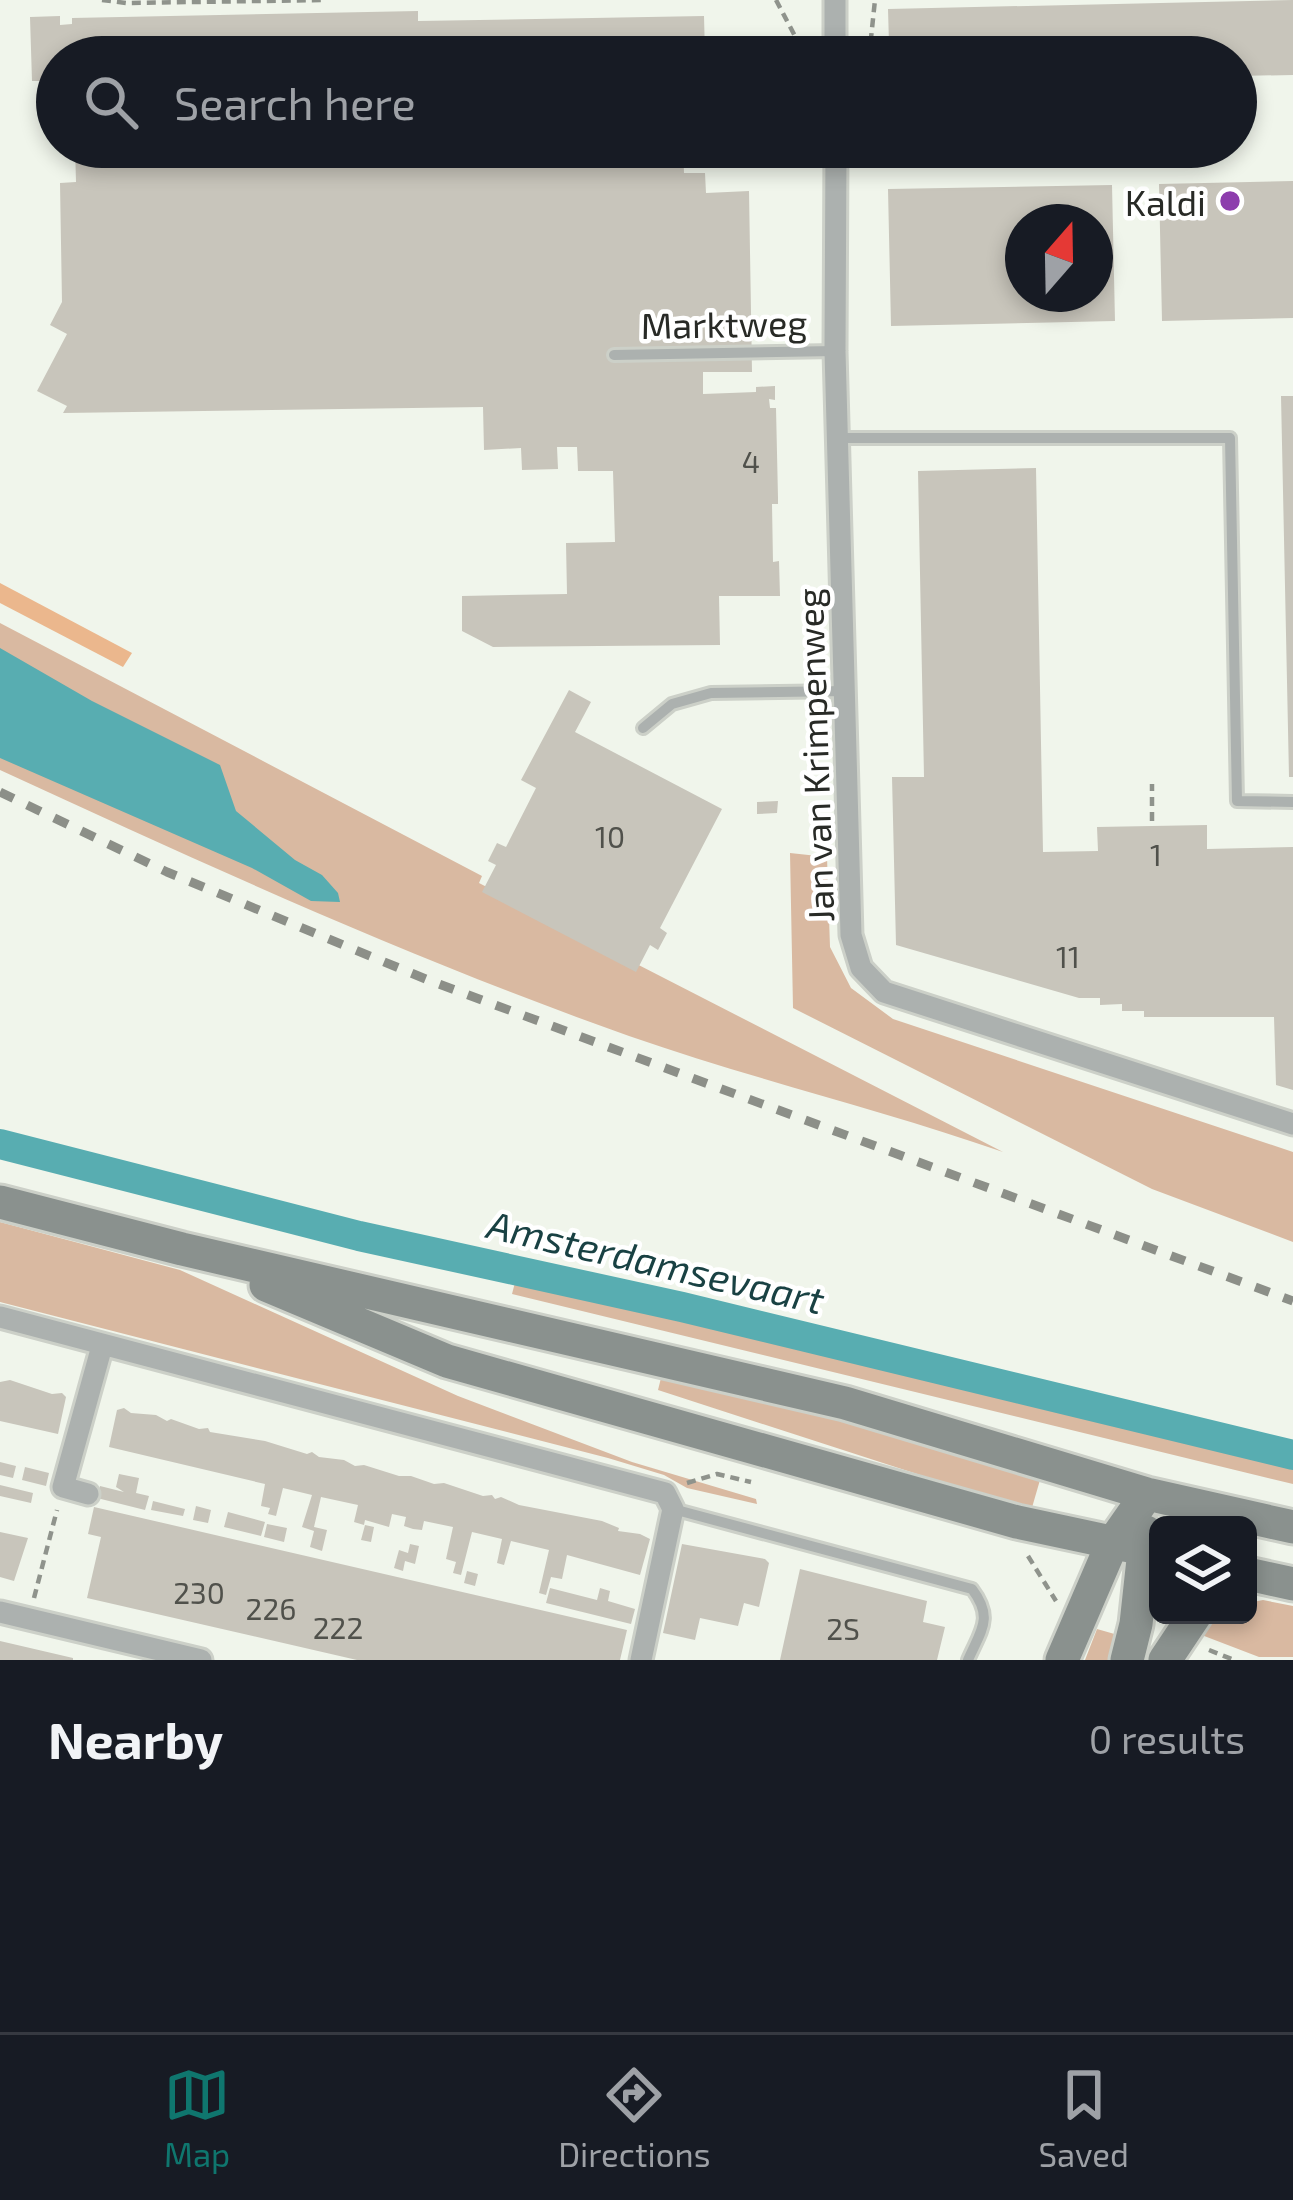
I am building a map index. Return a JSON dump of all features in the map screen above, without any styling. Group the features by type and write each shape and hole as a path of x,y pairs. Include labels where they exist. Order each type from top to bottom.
{"main road":[{"path":"0,1202 182,1249 845,1403 1147,1494 1293,1527"},
{"path":"182,1249 447,1361 1017,1522 1149,1550"},
{"path":"1062,1660 1112,1544 1147,1494"},
{"path":"1147,1494 1149,1517"},
{"path":"1127,1660 1149,1564"},
{"path":"1257,1577 1293,1584"}],"street":[{"path":"835,0 835,36"},
{"name":"Jan van Krimpenweg","path":"836,168 835,351 851,935 861,968 884,992 1293,1124"},
{"path":"0,1317 669,1501 641,1660"},
{"path":"88,1494 63,1487 102,1346"},
{"path":"0,1612 118,1651 202,1660"}],"lane":[{"name":"Marktweg","path":"614,355 835,351"},
{"path":"838,438 1230,438 1237,800 1293,802"},
{"path":"643,728 672,704 711,693 845,691"},
{"path":"669,1501 972,1589 983,1603 986,1619 968,1660"}],"path":[{"path":"102,0 326,0"},
{"path":"776,0 795,36"},
{"path":"871,36 875,0"},
{"path":"1152,784 1152,821"},
{"path":"669,1501 718,1474 762,1484"},
{"path":"29,1619 63,1487"},
{"path":"1028,1555 1051,1598 1083,1610"},
{"path":"1180,1637 1234,1660"}],"shaded area":[{"path":"0,583 132,653 123,667 0,603"},
{"path":"0,623 482,876 479,883 1003,1152 675,1052 549,1007 311,910 0,770"},
{"path":"790,853 827,857 830,947 851,988 893,1019 1293,1152 1293,1242 1152,1189 793,1008"},
{"path":"0,1222 180,1270 458,1396 632,1462 756,1499 757,1504 687,1488 664,1475 608,1458 0,1302"},
{"path":"519,1267 1293,1454 1293,1484 512,1294"},
{"path":"662,1374 840,1417 1040,1480 1031,1511 658,1390"},
{"path":"1257,1601 1293,1606 1293,1657 1259,1657 1199,1634 1211,1624 1257,1624"},
{"path":"1097,1629 1118,1635 1108,1660 1085,1660"}],"water":[{"path":"0,648 220,765 236,811 295,860 322,875 340,902 311,901 252,868 0,758"}],"building":[{"path":"1293,0 1293,75 1257,76 1257,36 889,36 888,9"},
{"path":"418,11 418,21 704,16 705,36 36,36 36,81 32,81 30,17 60,16 60,25 72,24 72,18"},
{"path":"76,168 684,168 684,173 705,173 706,193 749,191 752,372 703,372 703,394 756,392 756,387 775,386 775,400 769,399 770,408 776,408 778,504 772,504 773,562 779,561 780,596 719,596 720,645 493,647 462,631 462,596 567,594 566,543 615,542 613,471 578,471 577,447 557,447 558,469 522,470 521,448 484,450 483,407 63,413 67,406 37,391 67,334 50,325 62,302 60,183 76,182"},
{"path":"1293,181 1293,318 1162,321 1159,184"},
{"path":"1112,185 1112,204 1005,204 1005,312 1113,312 1113,230 1115,321 891,326 888,189"},
{"path":"1281,396 1293,396 1293,777 1289,777"},
{"path":"1036,468 1043,852 1098,851 1097,827 1207,825 1207,849 1293,847 1293,1090 1276,1085 1274,1017 1144,1017 1144,1011 1122,1011 1122,1004 1100,1005 1100,998 1079,998 896,945 892,777 924,777 918,471"},
{"path":"569,690 591,702 575,732 722,809 660,928 667,933 658,950 650,945 636,972 482,892 496,865 488,861 497,843 506,847 536,788 521,780"},
{"path":"778,801 777,813 757,814 757,802"},
{"path":"10,1380 66,1397 58,1434 0,1421 0,1382"},
{"path":"117,1410 602,1521 618,1531 650,1539 640,1575 567,1555 562,1579 551,1577 546,1595 539,1593 549,1550 511,1541 504,1565 497,1563 502,1539 472,1532 461,1575 453,1573 456,1562 446,1559 453,1527 424,1521 422,1530 413,1529 404,1526 406,1517 392,1514 389,1527 365,1520 364,1525 354,1522 358,1505 321,1497 314,1527 327,1530 322,1551 310,1547 314,1531 302,1527 312,1495 283,1488 276,1516 261,1506 265,1484 109,1447"},
{"path":"0,1462 16,1466 13,1478 0,1475"},
{"path":"25,1467 49,1473 46,1486 22,1480"},
{"path":"119,1474 139,1478 136,1493 149,1496 145,1510 97,1498 100,1486 124,1492 116,1487"},
{"path":"0,1485 33,1493 31,1503 0,1496"},
{"path":"153,1501 185,1509 183,1516 151,1510"},
{"path":"196,1506 211,1510 208,1523 193,1520"},
{"path":"94,1507 627,1630 620,1660 357,1660 87,1598 101,1537 88,1534"},
{"path":"228,1512 265,1522 261,1536 224,1527"},
{"path":"267,1524 287,1528 284,1542 264,1537"},
{"path":"365,1525 374,1527 371,1542 361,1540"},
{"path":"0,1532 28,1538 14,1581 0,1577"},
{"path":"410,1544 419,1546 415,1564 405,1561 403,1571 394,1568 399,1550 408,1553"},
{"path":"682,1544 765,1559 769,1563 759,1607 744,1603 738,1626 700,1618 695,1640 663,1633"},
{"path":"800,1569 927,1601 923,1622 945,1627 937,1660 780,1660"},
{"path":"467,1571 478,1574 475,1586 464,1583"},
{"path":"550,1588 597,1600 600,1588 610,1591 608,1601 635,1609 631,1624 546,1603"},
{"path":"0,1641 73,1658 73,1660 0,1660"}],"waterway":[{"name":"Amsterdamsevaart","path":"0,1144 359,1236 682,1307 1293,1455"}],"railway":[{"path":"0,792 167,872 428,980 1293,1301"}],"place":[{"name":"Kaldi","path":"1230,201"}]}
